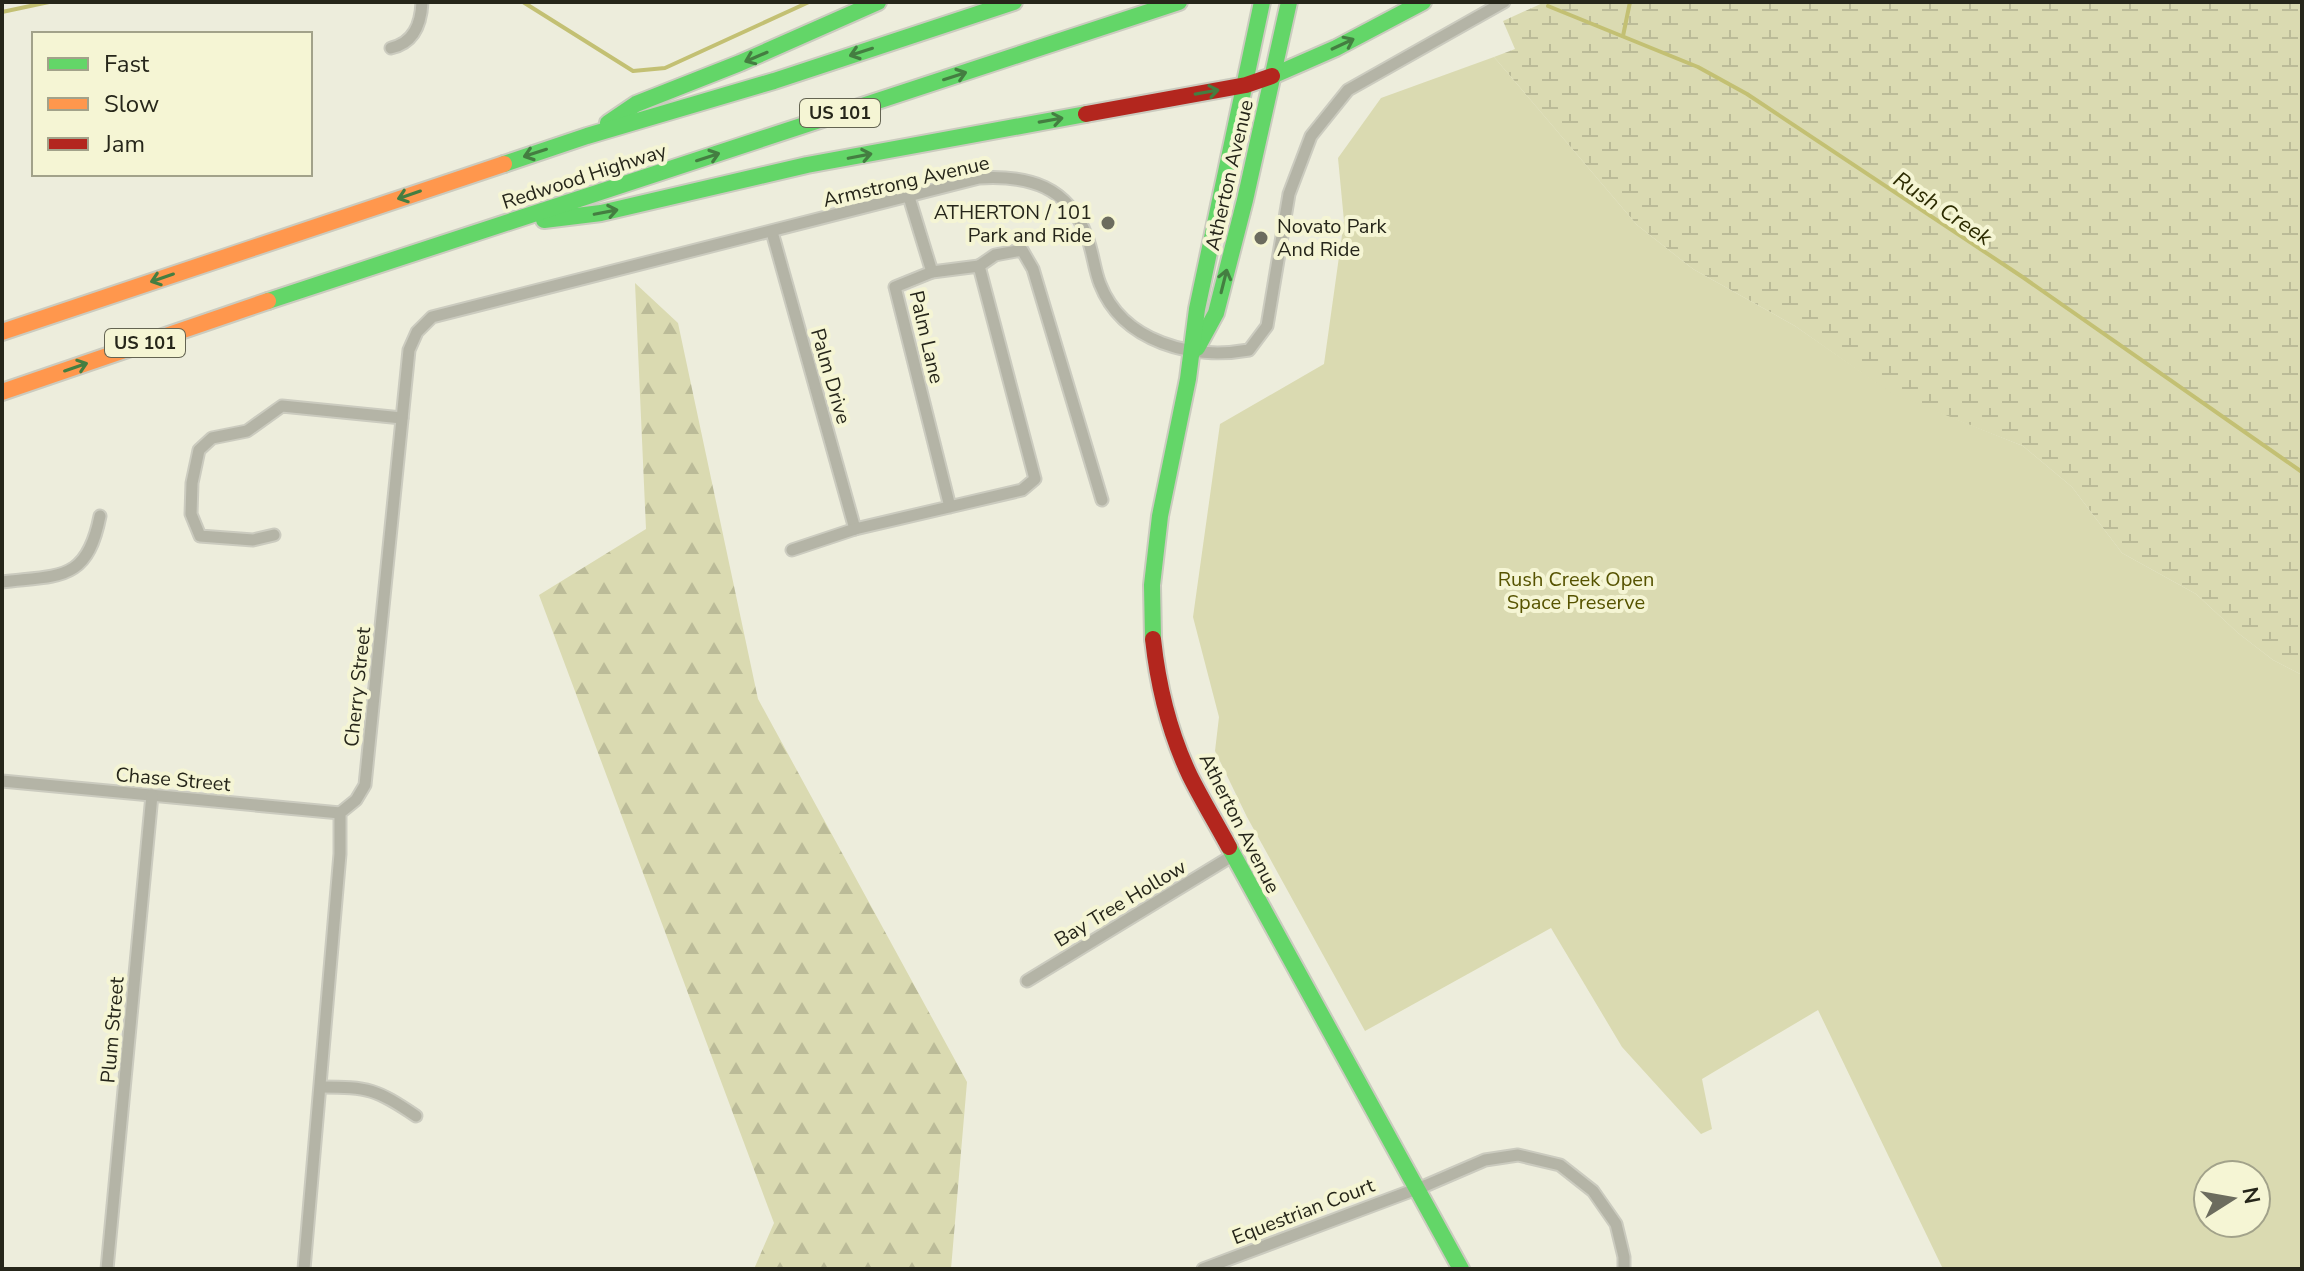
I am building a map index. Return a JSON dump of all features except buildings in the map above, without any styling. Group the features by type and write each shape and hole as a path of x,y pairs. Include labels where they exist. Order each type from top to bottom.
{"main road":[{"path":"587,136 636,104 728,68 878,2"},
{"name":"Redwood Highway","path":"2,332 587,136 774,81 1014,2"},
{"name":"Redwood Highway","path":"2,392 288,294 1179,2"},
{"name":"Atherton Avenue","path":"1195,353 1216,313 1289,2"},
{"path":"501,225 601,213 807,165 1246,85 1273,77 1423,2"},
{"name":"Atherton Avenue","path":"1261,7 1197,309 1195,353 1158,532 1152,584 1152,631 1157,677 1167,717 1189,774 1461,1269"}],"street":[{"path":"391,48 407,42 414,35 422,2"},
{"name":"Armstrong Avenue","path":"637,264 979,178 1008,176 1033,181 1053,191 1072,208 1087,236 1100,284 1112,308 1124,322 1149,337 1195,353 1229,354 1249,350 1267,326 1289,194 1311,136 1348,90 1504,2"},
{"path":"909,197 932,272"},
{"name":"Palm Drive","path":"772,232 855,529"},
{"name":"Palm Lane","path":"950,507 895,287 932,272 979,266 995,255 1022,250 1033,269 1102,500"},
{"name":"Cherry Street","path":"340,813 356,800 365,785 409,350 417,332 432,317 637,264"},
{"path":"792,550 855,529 1022,490 1035,479 979,266"},
{"path":"274,535 253,540 200,536 191,514 192,483 199,450 205,444 212,438 247,431 282,406 402,418"},
{"path":"2,582 63,574 80,565 94,545 100,516"},
{"name":"Chase Street","path":"2,781 340,813"},
{"name":"Plum Street","path":"107,1269 152,795"},
{"path":"304,1269 340,854 340,813"},
{"name":"Bay Tree Hollow","path":"1027,981 1232,856"},
{"path":"321,1087 360,1087 385,1095 416,1116"},
{"name":"Equestrian Court","path":"1203,1269 1485,1160 1518,1155 1560,1165 1593,1191 1611,1215 1624,1257 1624,1269"}],"green space":[{"path":"1545,2 2302,2 2302,675 2273,660 2196,594 2122,553 2072,487 2023,446 1893,395 1795,326 1693,269 1637,225 1494,57 1515,49 1503,21"},
{"name":"Rush Creek Open Space Preserve","path":"1494,57 1637,225 1693,269 1795,326 1893,394 2023,446 2072,487 2122,553 2196,594 2273,660 2302,675 2302,1269 1943,1269 1818,1010 1702,1079 1712,1129 1701,1134 1622,1047 1551,928 1365,1031 1247,817 1215,751 1219,717 1193,617 1220,424 1324,364 1344,221 1338,158 1381,98"},
{"path":"635,283 678,323 758,699 967,1082 951,1269 754,1269 774,1223 539,595 646,529"}],"waterway":[{"name":"Rush Creek","path":"2,12 49,2"},
{"name":"Rush Creek","path":"523,2 633,71 665,68 809,2"},
{"path":"1623,36 1630,2"},
{"name":"Rush Creek","path":"1548,6 1698,67 1747,94 2024,278 2302,472"}],"traffic: fast":[{"path":"608,123 636,104 740,63 878,2"},
{"path":"504,164 774,81 1014,2"},
{"path":"268,301 1179,2"},
{"path":"1153,639 1152,585 1160,516 1188,379 1197,309 1262,2"},
{"path":"1197,348 1216,313 1245,200 1289,2"},
{"path":"1272,76 1336,48 1423,2"},
{"path":"544,220 601,213 807,165 1086,114"},
{"path":"1229,847 1461,1269"}],"traffic: slow":[{"path":"2,332 504,164"},
{"path":"2,392 268,301"}],"traffic: jam":[{"path":"1086,114 1246,85 1272,76"},
{"path":"1153,639 1158,674 1176,743 1190,776 1229,847"}],"place":[{"name":"ATHERTON / 101 Park and Ride","path":"1108,223"},
{"name":"Novato Park And Ride","path":"1261,238"}]}
